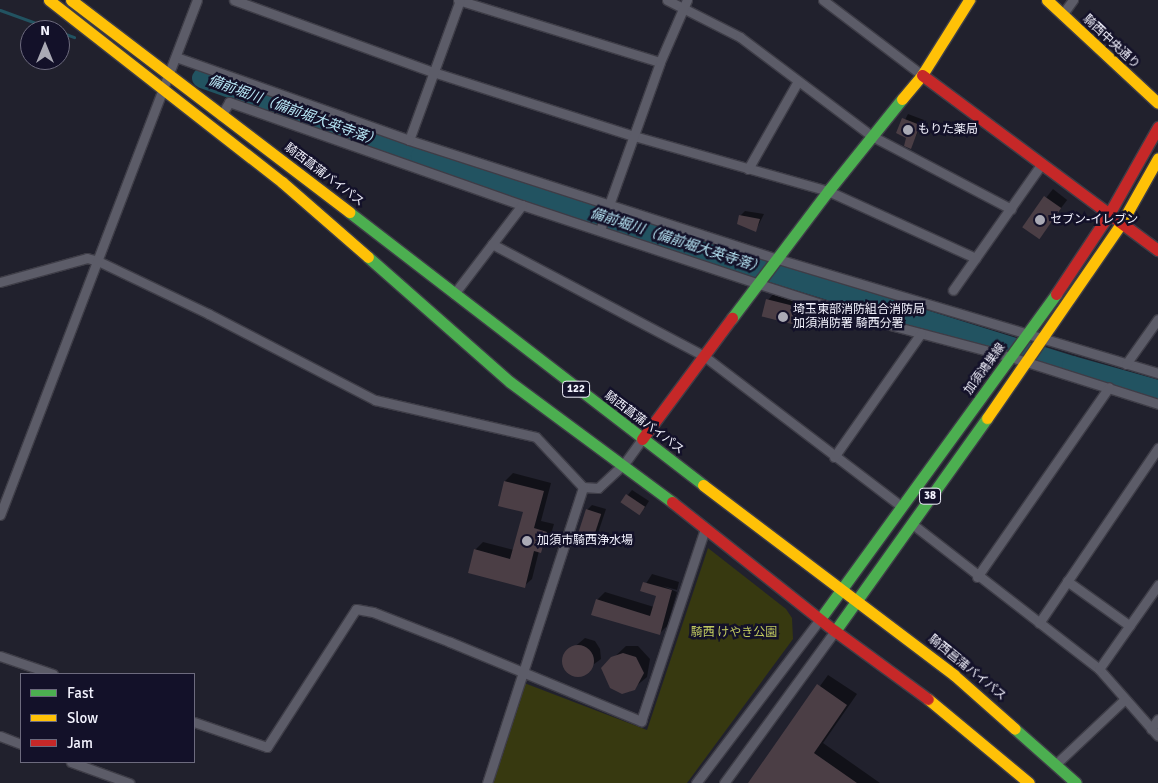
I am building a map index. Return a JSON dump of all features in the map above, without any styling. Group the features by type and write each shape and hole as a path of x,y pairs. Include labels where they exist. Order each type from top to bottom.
{"main road":[{"name":"122","path":"49,0 282,182 510,382 624,464 835,631 947,713 1029,783"},
{"name":"騎西菖蒲バイパス","path":"71,0 642,439 843,589 968,686 1057,763 1076,783"},
{"path":"642,439 828,191 922,74 969,0"},
{"name":"騎西中央通り","path":"1047,0 1158,103"},
{"path":"922,74 1041,165 1158,250"},
{"name":"加須鴻巣線","path":"820,619 1026,336 1109,214 1158,127"},
{"name":"38","path":"835,631 1041,341 1122,222 1158,158"}],"street":[{"path":"0,514 197,0"},
{"path":"234,0 433,72 634,136 828,191 976,258"},
{"path":"409,140 459,0 660,62"},
{"path":"666,0 685,3 740,37 872,136 1011,208"},
{"path":"823,0 922,74"},
{"path":"1062,15 1073,0"},
{"path":"601,228 660,62 685,3"},
{"path":"176,57 409,140 608,207 776,261 1041,341 1158,373"},
{"path":"748,168 798,81"},
{"path":"220,116 229,102 522,205 601,228 759,284 920,333 1011,357 1158,404"},
{"path":"953,290 1041,165"},
{"path":"454,294 522,205"},
{"path":"492,244 704,356 902,507"},
{"path":"0,282 87,258 209,314 375,400 536,437 583,488 598,488 624,464 642,439"},
{"path":"1126,364 1158,319"},
{"path":"834,457 920,333"},
{"path":"976,577 1109,387"},
{"path":"1039,623 1158,448"},
{"path":"487,783 583,488"},
{"path":"911,523 976,577 1099,669 1158,736"},
{"path":"195,722 267,747 356,609 382,615 641,721 705,529"},
{"path":"1067,581 1130,626"},
{"path":"1099,669 1158,586"},
{"path":"696,783 820,619"},
{"path":"724,783 835,631"},
{"path":"0,656 50,673"},
{"path":"1057,763 1125,699"},
{"path":"1151,729 1158,719"},
{"path":"0,736 20,744"},
{"path":"74,763 129,783"}],"green space":[{"name":"騎西 けやき公園","path":"708,548 786,609 792,618 793,639 687,783 491,783 519,681 647,730"}],"building":[{"path":"902,118 920,125 911,149 904,146 906,138 896,133"},
{"path":"1044,196 1061,208 1039,239 1022,227"},
{"path":"739,215 760,219 756,232 737,224"},
{"path":"766,299 802,308 798,325 762,316"},
{"path":"504,481 544,491 534,528 547,532 541,553 534,551 525,588 468,573 474,549 510,559 523,512 498,506"},
{"path":"626,494 645,507 639,515 620,502"},
{"path":"586,509 601,514 593,540 578,535"},
{"path":"643,582 672,590 660,635 591,615 596,599 650,616 656,596 640,591"},
{"path":"578,645 589,650 594,661 589,672 578,677 567,672 562,661 567,650"},
{"path":"623,653 636,657 644,673 635,690 622,694 610,688 601,668 611,657"},
{"path":"817,684 847,705 814,753 857,783 748,783"}],"waterway":[{"name":"備前堀川（備前堀大英寺落）","path":"0,10 28,20"},
{"name":"備前堀川（備前堀大英寺落）","path":"70,36 74,37"},
{"name":"備前堀川（備前堀大英寺落）","path":"202,78 421,156 700,250 1072,366 1158,390"}],"traffic: fast":[{"path":"732,318 828,191 902,99"},
{"path":"349,212 703,485"},
{"path":"368,257 510,382 672,502"},
{"path":"820,619 1056,294"},
{"path":"835,631 987,418"},
{"path":"1015,729 1076,783"}],"traffic: slow":[{"path":"49,0 282,182 368,257"},
{"path":"71,0 349,212"},
{"path":"902,99 922,75 969,0"},
{"path":"1047,0 1158,103"},
{"path":"987,418 1122,222 1158,158"},
{"path":"703,485 954,675 1015,729"},
{"path":"928,699 1029,783"}],"traffic: jam":[{"path":"922,75 1158,250"},
{"path":"1056,294 1109,214 1158,127"},
{"path":"642,439 732,318"},
{"path":"672,502 835,631 928,699"}],"place":[{"name":"もりた薬局","path":"908,130"},
{"name":"セブン-イレブン","path":"1040,220"},
{"name":"埼玉東部消防組合消防局 加須消防署 騎西分署","path":"783,317"},
{"name":"加須市騎西浄水場","path":"527,541"}]}
